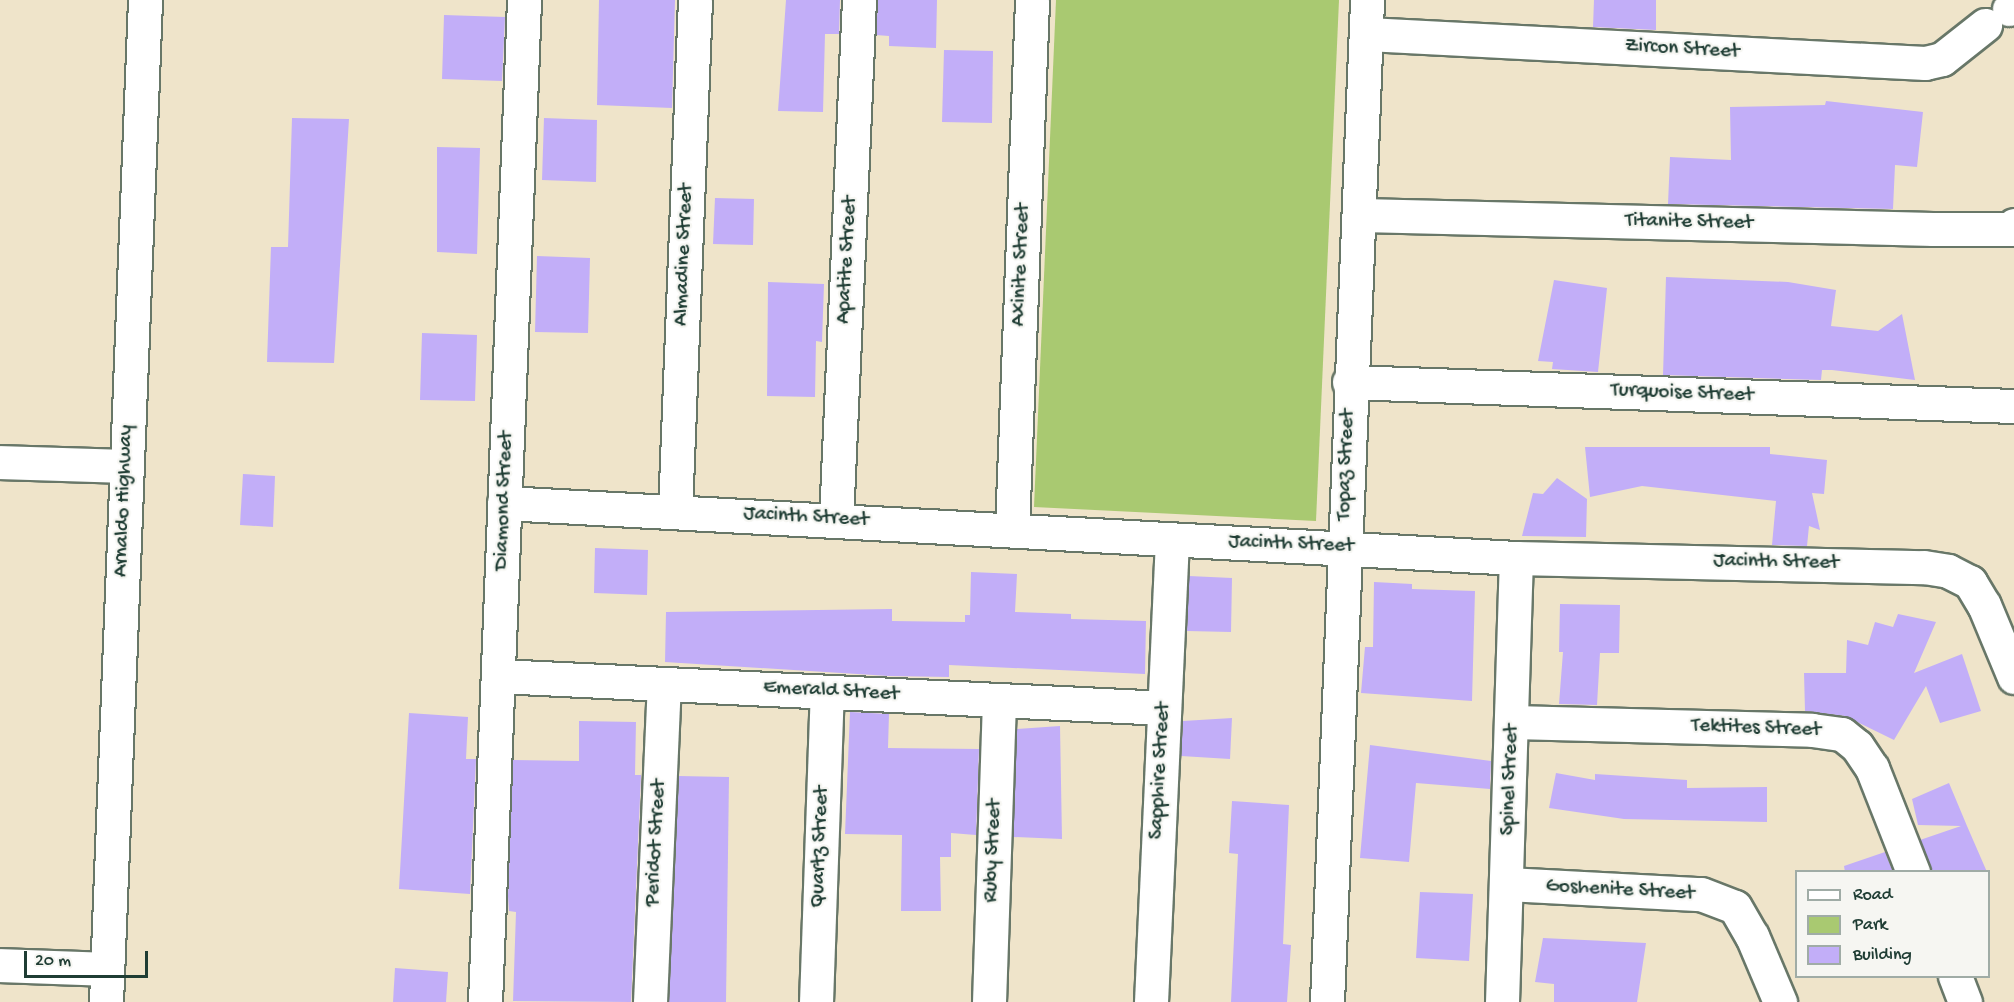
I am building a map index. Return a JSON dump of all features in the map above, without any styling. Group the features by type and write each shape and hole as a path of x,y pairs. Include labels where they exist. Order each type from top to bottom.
{"street":[{"name":"Arnaldo Highway","path":"106,1002 145,0"},
{"name":"Diamond Street","path":"485,1002 524,0"},
{"name":"Almadine Street","path":"675,511 695,0"},
{"name":"Apatite Street","path":"836,520 859,0"},
{"name":"Axinite Street","path":"1012,530 1032,0"},
{"name":"Topaz Street","path":"1327,1002 1349,382 1361,215 1367,0"},
{"name":"Zircon Street","path":"1367,34 1925,63 1942,59 2003,14"},
{"name":"Titanite Street","path":"1361,215 2013,231"},
{"name":"Turquoise Street","path":"1349,382 2014,406"},
{"path":"0,462 126,466"},
{"name":"Jacinth Street","path":"504,503 1516,558 1924,567 1948,571 1970,582 1979,597 2014,677"},
{"name":"Sapphire Street","path":"1151,1002 1172,541"},
{"name":"Spinel Street","path":"1502,1002 1513,722 1516,558"},
{"name":"Emerald Street","path":"499,676 1164,708"},
{"name":"Peridot Street","path":"650,1002 664,684"},
{"name":"Quartz Street","path":"816,1002 827,692"},
{"name":"Ruby Street","path":"989,1002 999,700"},
{"name":"Tektites Street","path":"1513,722 1812,730 1842,734 1857,746 1872,768 1912,870"},
{"name":"Goshenite Street","path":"1507,884 1701,894 1735,907 1752,936 1779,1002"},
{"path":"0,965 107,969"},
{"path":"1955,978 1965,1002"}],"green space":[{"path":"1056,0 1339,0 1316,521 1034,507"}],"building":[{"path":"599,0 675,0 672,108 597,105"},
{"path":"786,0 840,0 839,34 825,34 823,112 778,111"},
{"path":"878,0 937,0 936,48 889,46 889,36 876,35"},
{"path":"1594,0 1656,0 1656,30 1593,27"},
{"path":"444,15 505,17 502,81 442,79"},
{"path":"944,50 993,51 992,123 942,122"},
{"path":"1826,101 1923,112 1917,167 1895,165 1893,209 1668,204 1670,157 1731,160 1730,107 1825,105"},
{"path":"292,118 349,119 334,363 267,362 271,247 288,247"},
{"path":"544,118 597,120 596,182 542,180"},
{"path":"437,147 480,148 477,254 437,252"},
{"path":"715,198 754,199 753,245 713,244"},
{"path":"537,256 590,258 588,333 535,332"},
{"path":"1666,277 1788,282 1836,290 1831,326 1878,331 1902,314 1915,380 1832,370 1822,370 1821,380 1663,375"},
{"path":"1554,280 1607,288 1598,372 1552,369 1553,362 1538,361"},
{"path":"768,282 824,284 822,342 816,341 815,397 767,396"},
{"path":"422,333 477,335 475,401 420,400"},
{"path":"1585,447 1770,447 1770,454 1827,460 1824,494 1812,493 1820,530 1809,526 1807,546 1772,545 1776,501 1642,486 1590,497"},
{"path":"243,474 275,476 273,527 240,525"},
{"path":"1557,478 1587,499 1586,537 1522,536 1533,493 1543,494"},
{"path":"595,548 648,550 647,595 594,593"},
{"path":"971,572 1017,574 1015,612 1071,614 1071,619 1146,621 1145,674 949,665 949,677 889,676 665,662 666,612 892,609 892,621 965,622 965,615 970,615"},
{"path":"1189,576 1232,578 1231,632 1187,631"},
{"path":"1374,582 1412,584 1412,589 1475,591 1472,701 1361,693 1365,647 1373,647"},
{"path":"1560,604 1620,605 1619,653 1600,653 1597,705 1559,704 1563,652 1559,652"},
{"path":"1898,614 1936,622 1914,673 1962,654 1981,711 1940,723 1926,686 1894,740 1845,716 1805,711 1804,673 1846,673 1847,640 1868,645 1875,622 1893,627"},
{"path":"850,712 889,714 888,748 979,749 976,835 951,833 951,857 940,857 941,911 901,911 902,835 845,834"},
{"path":"409,713 468,717 466,759 476,759 470,894 399,889"},
{"path":"1232,718 1230,759 1181,756 1183,721"},
{"path":"579,721 636,722 635,775 641,775 631,1002 513,1001 516,912 509,911 508,896 513,760 579,761"},
{"path":"1060,726 1062,839 1013,837 1017,729"},
{"path":"1370,745 1491,761 1490,789 1416,783 1409,862 1360,858"},
{"path":"1556,773 1595,780 1595,774 1687,780 1687,788 1767,787 1767,822 1624,819 1549,808"},
{"path":"679,776 729,777 726,1002 669,1002"},
{"path":"1949,783 1986,870 1930,870 1920,840 1961,826 1918,825 1912,799"},
{"path":"1232,801 1289,805 1283,944 1291,945 1287,1002 1231,1002 1238,854 1229,853"},
{"path":"1885,852 1892,870 1845,870 1844,866"},
{"path":"1420,892 1473,894 1469,961 1416,958"},
{"path":"1543,938 1646,943 1637,1002 1554,1002 1554,984 1535,982"},
{"path":"395,968 448,972 446,1002 393,1002"}]}
